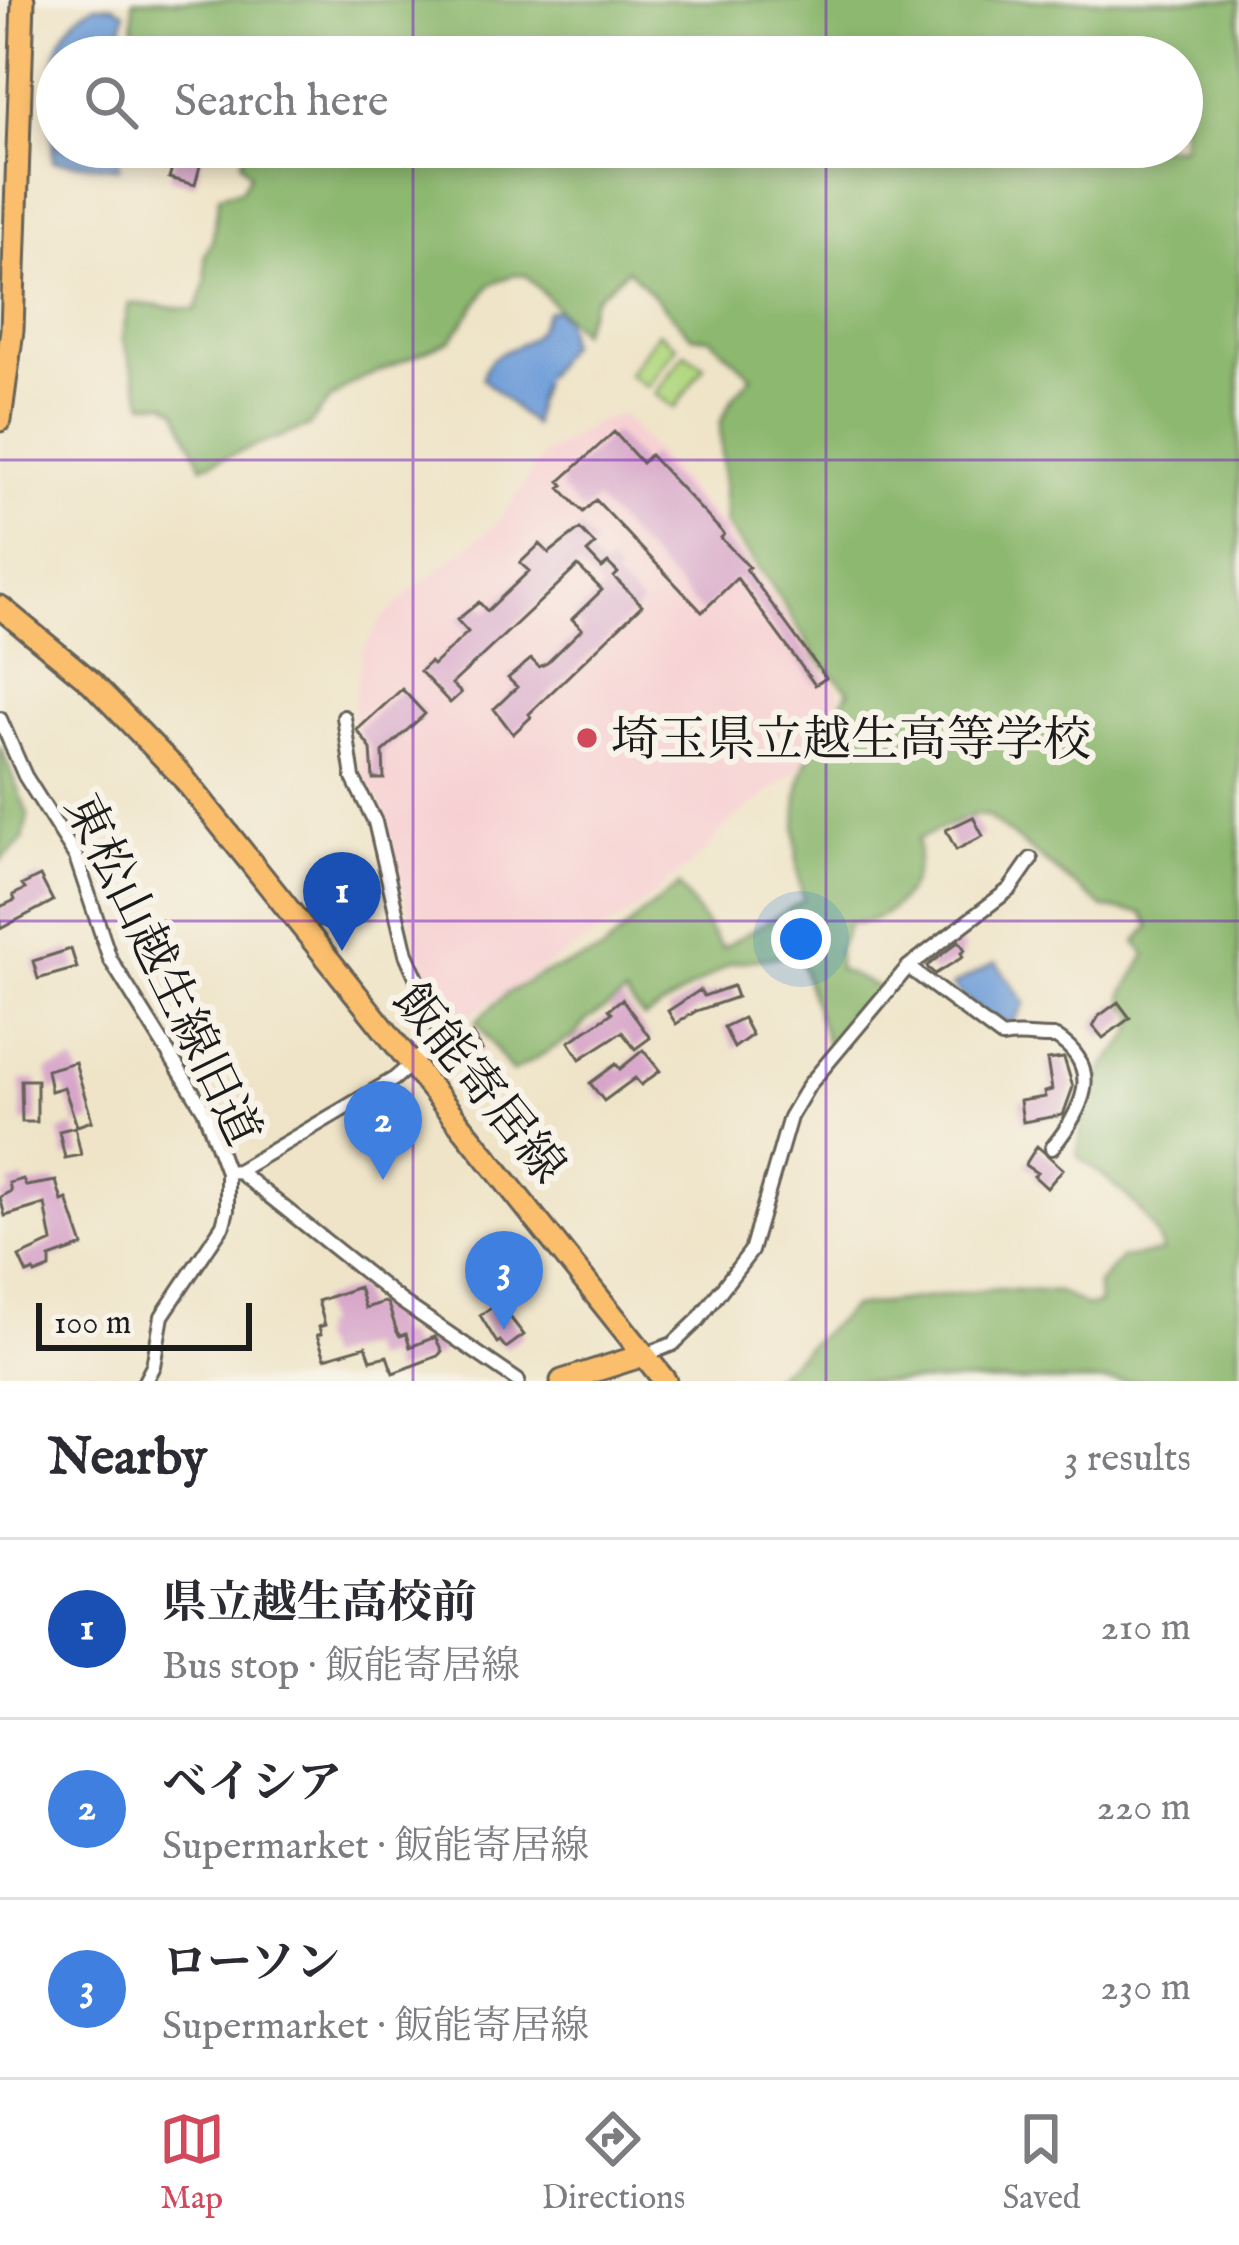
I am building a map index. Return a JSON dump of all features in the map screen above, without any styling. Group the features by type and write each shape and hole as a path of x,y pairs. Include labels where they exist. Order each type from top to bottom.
{"main road":[{"path":"0,420 12,330 23,0"},
{"name":"飯能寄居線","path":"0,607 79,671 152,742 659,1379"},
{"path":"562,1381 644,1355"}],"street":[{"path":"344,717 353,778 375,822 406,954 439,1040 394,1079 233,1172 400,1301 518,1381"},
{"name":"東松山越生線旧道","path":"0,719 25,776 76,857 110,959 204,1110 233,1172 223,1225 162,1316 153,1366 145,1381"},
{"path":"644,1355 673,1344 698,1320 751,1251 781,1142 800,1098 908,967 1010,889 1031,859"},
{"path":"908,967 1002,1037 1023,1033 1037,1038 1056,1036 1073,1051 1082,1068 1085,1095 1072,1124 1052,1148"}],"shaded area":[{"name":"埼玉県立越生高等学校","path":"622,415 721,525 841,695 799,769 724,827 708,849 638,908 455,1024 446,1018 418,949 381,803 364,782 353,708 362,652 381,620 411,591 499,522 541,457 602,419"}],"green space":[{"path":"133,0 1239,0 1239,1381 769,1381 852,1307 996,1289 1059,1292 1088,1307 1100,1303 1097,1285 1121,1258 1162,1252 1139,1210 1077,1155 1097,1081 1134,1025 1137,1015 1126,1007 1123,994 1146,955 1136,942 1150,926 1142,913 1104,908 987,816 973,815 918,839 916,870 903,898 880,916 849,923 838,952 838,969 882,989 829,1049 798,954 731,963 644,1018 625,995 586,1021 574,1036 512,1072 476,1022 506,994 539,975 602,952 679,886 722,948 804,900 796,838 802,775 849,691 817,658 726,525 720,423 734,396 752,376 710,338 692,336 628,269 595,298 580,332 526,275 515,274 490,285 451,340 352,383 328,401 309,426 202,466 177,411 166,403 144,403 122,338 129,303 196,310 206,282 205,255 213,238 219,195 241,190 250,174 246,168 1203,168 1203,36 134,36"},
{"path":"658,332 677,346 647,387 628,374"},
{"path":"685,353 704,366 675,408 655,394"},
{"path":"0,745 28,815 23,840 0,861"}],"water":[{"path":"96,5 125,12 121,35 63,36 78,16"},
{"path":"556,310 565,320 568,345 542,382 533,425 482,378 490,361 533,336 548,311"},
{"path":"996,962 1025,1003 1011,1025 981,1012 952,986"}],"building":[{"path":"172,168 199,168 195,185 169,178"},
{"path":"614,432 642,463 650,455 724,534 721,538 749,567 746,569 826,678 815,685 737,578 702,612 596,500 583,512 560,488 564,485 560,481"},
{"path":"580,529 595,545 587,552 602,568 608,563 618,573 614,577 642,605 513,734 494,709 517,687 508,678 531,659 539,667 547,663 582,629 572,619 602,590 578,566 452,684 461,693 450,703 420,671 468,632 457,620 479,602 487,611 529,571 520,563 540,544 549,553"},
{"path":"402,689 425,714 383,752 384,779 373,779 371,749 357,730"},
{"path":"973,817 983,836 956,850 946,830"},
{"path":"40,876 53,901 0,929 0,907 15,900 13,895 25,889 22,885"},
{"path":"959,941 965,950 963,957 935,974 929,969 927,966"},
{"path":"71,949 77,968 38,979 33,961"},
{"path":"733,986 737,997 696,1011 676,1024 668,1011 700,990 704,996"},
{"path":"622,999 650,1038 635,1049 622,1032 580,1059 569,1042 612,1013 609,1009"},
{"path":"1118,1002 1130,1018 1103,1038 1093,1026"},
{"path":"743,1018 752,1035 734,1048 724,1027"},
{"path":"472,1034 482,1050 444,1074 433,1060"},
{"path":"643,1050 660,1071 641,1085 635,1078 604,1101 590,1083 616,1064 620,1069"},
{"path":"1064,1058 1073,1087 1063,1115 1023,1122 1020,1101 1045,1097 1044,1092 1052,1090 1047,1060"},
{"path":"75,1062 92,1121 77,1126 64,1087 51,1091 47,1070"},
{"path":"21,1080 37,1080 37,1122 22,1122"},
{"path":"75,1127 81,1155 65,1158 59,1131"},
{"path":"1037,1146 1063,1169 1047,1188 1025,1165"},
{"path":"23,1179 26,1186 56,1181 83,1246 50,1258 50,1268 35,1274 27,1274 19,1257 52,1242 45,1204 5,1216 0,1197 11,1191 9,1183"},
{"path":"359,1287 365,1308 388,1304 397,1332 406,1334 410,1347 435,1337 442,1351 438,1356 393,1373 387,1356 371,1360 366,1346 325,1358 317,1335 325,1325 318,1301"},
{"path":"499,1303 524,1335 506,1348 497,1343 480,1315"}],"place":[{"name":"埼玉県立越生高等学校","path":"587,738"},
{"name":"県立越生高校前","path":"342,951"},
{"name":"ベイシア","path":"383,1180"},
{"name":"ローソン","path":"504,1330"}]}
